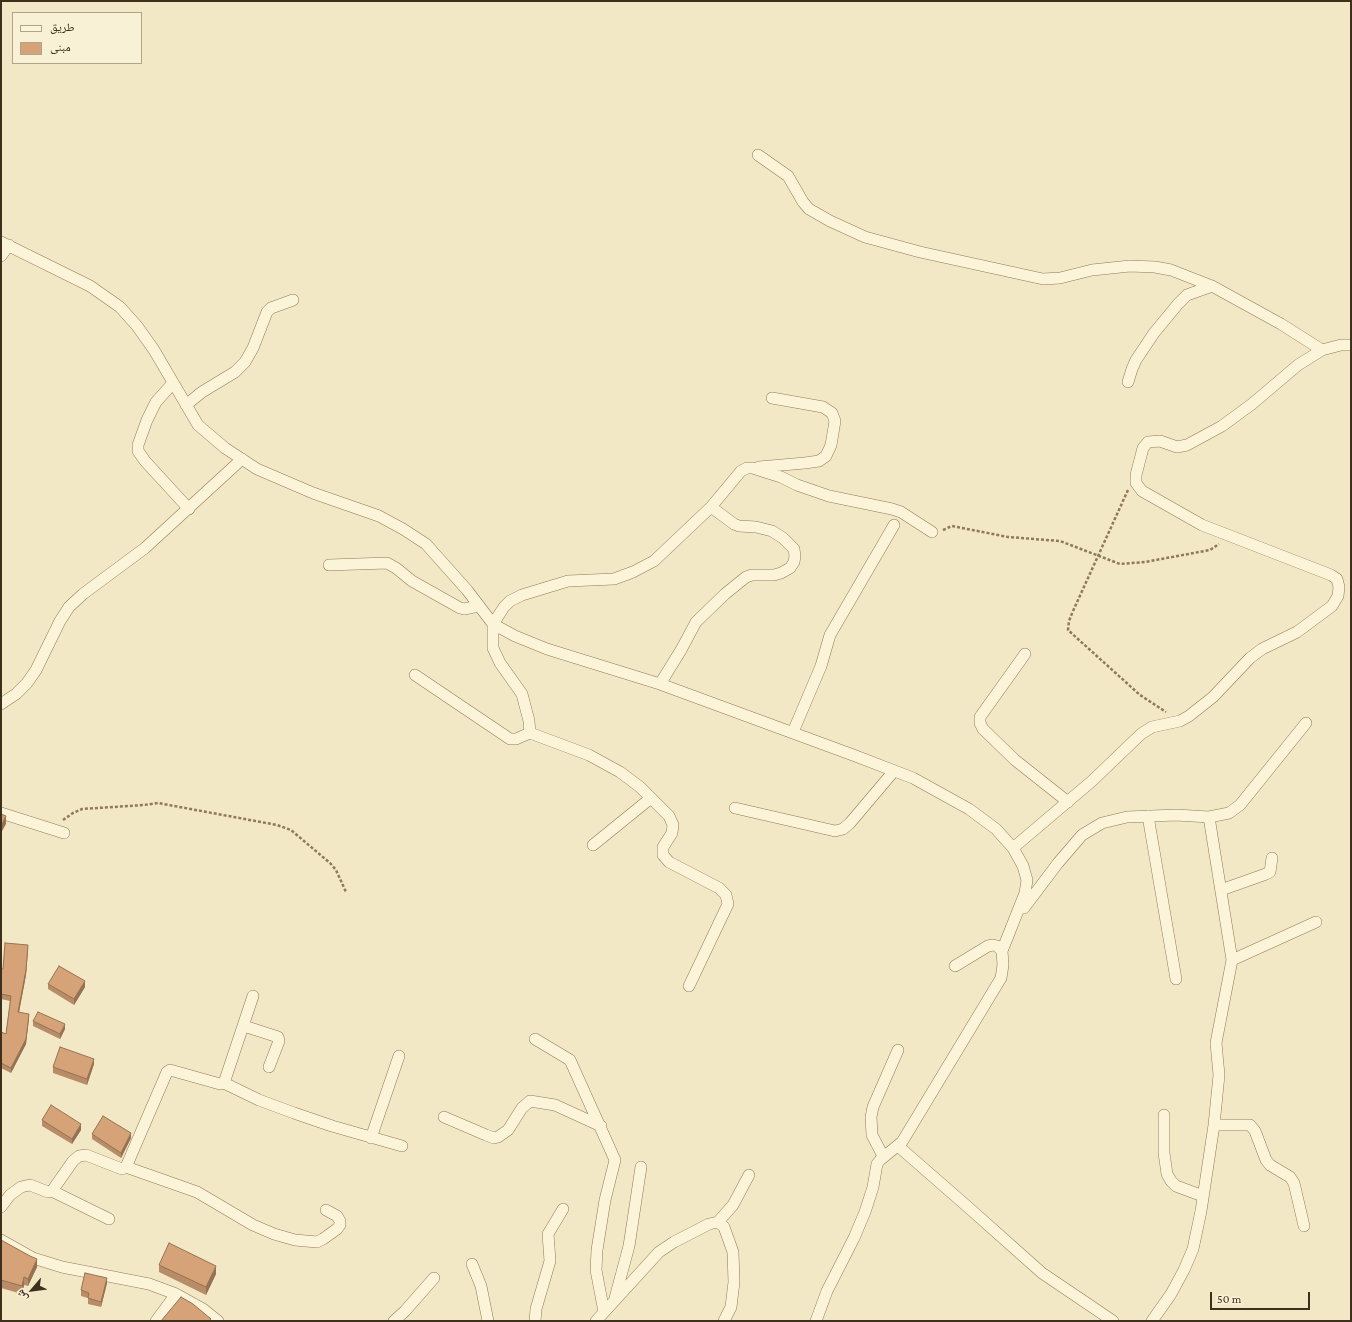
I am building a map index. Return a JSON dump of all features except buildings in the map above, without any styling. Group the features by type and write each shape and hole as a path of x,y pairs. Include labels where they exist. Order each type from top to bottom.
{"street":[{"path":"758,155 788,176 803,202 809,209 830,221 865,237 894,246 1042,279 1060,278 1092,270 1130,266 1155,267 1171,270 1212,286 1281,324 1322,350"},
{"path":"1,256 5,244 90,286 120,308 137,326 154,350 198,425 225,448 257,468 312,493 379,516 426,544 467,590 493,624 515,636 547,649 660,684 793,732 920,782 970,809 996,829 1013,848 1023,866 1026,880 1025,893 1002,951 1003,965 1000,978 910,1129 898,1146 883,1156 877,1164 873,1188 862,1218 854,1238 827,1291 816,1321"},
{"path":"1128,382 1136,360 1154,333 1178,304 1187,295 1212,286"},
{"path":"186,404 202,392 235,372 245,362 254,348 267,312 271,308 293,300"},
{"path":"1013,848 1092,781 1141,734 1152,726 1180,722 1189,716 1213,697 1250,658 1262,649 1297,632 1332,606 1338,596 1339,587 1337,579 1331,574 1202,525 1142,491 1136,483 1136,475 1143,448 1148,442 1160,441 1177,447 1187,445 1215,430 1252,404 1298,365 1322,350 1351,344"},
{"path":"173,383 162,394 150,414 140,438 138,451 145,461 189,508"},
{"path":"530,733 529,721 522,694 500,663 493,648 493,624 504,607 510,601 522,595 568,581 614,579 633,572 654,561 711,507 741,471 753,468 819,461 826,456 831,445 835,421 832,413 823,407 772,398"},
{"path":"1,704 16,694 30,679 60,621 69,607 83,594 145,548 242,459"},
{"path":"753,468 781,477 797,485 824,495 897,511 932,532"},
{"path":"660,684 696,622 724,594 746,577 752,575 781,573 790,568 794,562 794,549 772,530 756,526 739,526 711,507"},
{"path":"793,732 821,666 830,634 894,525"},
{"path":"329,565 386,563 396,568 412,581 460,608 464,609 479,606"},
{"path":"1025,654 980,717 980,723 983,729 1015,760 1068,802"},
{"path":"415,675 510,739 516,739 530,733 589,756 620,772 640,787 669,816 674,825 672,833 663,847 663,855 669,862 718,888 726,895 728,904 690,986"},
{"path":"1016,918 1058,863 1082,835 1102,822 1127,817 1176,815 1209,817 1229,813 1240,805 1306,723"},
{"path":"735,808 835,831 843,829 850,823 894,771"},
{"path":"593,845 651,798"},
{"path":"1,813 64,833"},
{"path":"1148,816 1176,978"},
{"path":"1152,1321 1171,1294 1193,1249 1214,1125 1219,1076 1216,1043 1232,960 1209,817"},
{"path":"1220,890 1270,872 1272,858"},
{"path":"1232,960 1316,922"},
{"path":"955,966 988,946 997,946 1002,951"},
{"path":"224,1083 253,996"},
{"path":"244,1026 278,1037 279,1041 269,1067"},
{"path":"534,1040 570,1060 615,1160 605,1200 596,1250 596,1270 604,1312"},
{"path":"883,1156 872,1135 871,1117 873,1106 898,1050"},
{"path":"371,1138 398,1056"},
{"path":"126,1167 167,1072 170,1070 220,1084 224,1083 259,1100 332,1126 402,1146"},
{"path":"444,1118 494,1138 508,1130 522,1108 530,1101 555,1105 600,1126"},
{"path":"1164,1115 1164,1153 1167,1174 1176,1186 1203,1196"},
{"path":"1214,1125 1250,1126 1255,1131 1266,1160 1270,1165 1290,1177 1294,1183 1304,1226"},
{"path":"898,1146 1042,1273 1113,1321"},
{"path":"52,1191 73,1161 79,1156 86,1155 122,1169 126,1167 197,1192 253,1225 274,1234 295,1240 317,1242 323,1240 337,1229 340,1225 340,1221 337,1216 326,1210"},
{"path":"614,1300 629,1246 641,1167"},
{"path":"596,1321 659,1252 674,1242 709,1224 718,1222 733,1205 749,1176"},
{"path":"1,1207 10,1195 21,1187 30,1184 48,1192 52,1191 109,1219"},
{"path":"535,1321 536,1309 550,1261 548,1234 563,1209"},
{"path":"718,1222 724,1227 732,1252 734,1275 731,1307 724,1321"},
{"path":"1,1240 33,1258 150,1284 176,1294 203,1309 218,1321"},
{"path":"472,1264 480,1286 488,1321"},
{"path":"394,1321 405,1311 434,1278"},
{"path":"156,1321 176,1294"}],"path":[{"path":"1136,475 1122,501 1069,621 1068,630 1140,695 1180,722"},
{"path":"932,532 952,526 1008,537 1060,541 1120,564 1152,561 1210,550 1218,545 1226,534"},
{"path":"51,829 73,813 82,810 158,803 277,825 291,830 330,863 336,870 346,892"}]}
